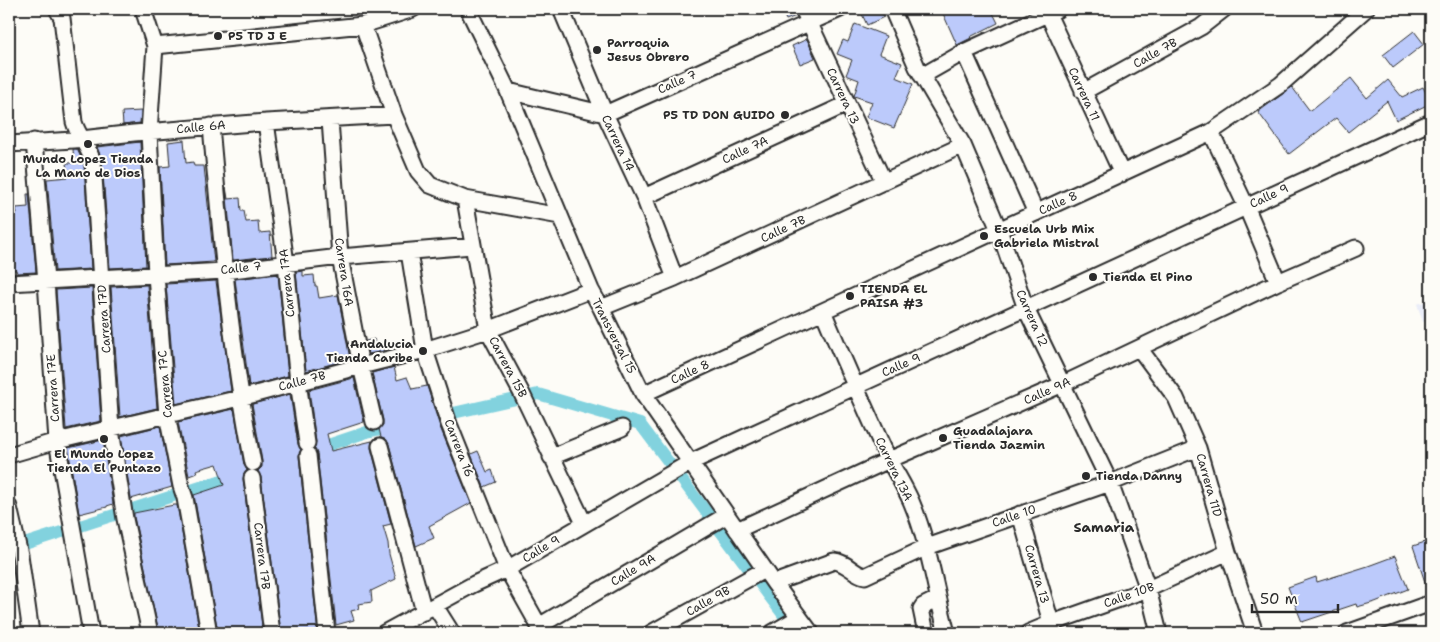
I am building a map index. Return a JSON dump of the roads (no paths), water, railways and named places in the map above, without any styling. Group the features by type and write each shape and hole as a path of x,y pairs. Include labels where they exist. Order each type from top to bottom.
{"street":[{"name":"Carrera 17D","path":"57,9 62,18 74,122 91,154 93,162 111,430 124,514 150,633"},
{"path":"142,9 155,46 362,25 413,9"},
{"name":"Transversal 15","path":"468,9 508,91 590,290 601,308 643,394 687,464 717,521 737,530 758,573 774,583 793,621 811,633"},
{"name":"Carrera 14","path":"561,9 605,114 644,197 675,278"},
{"name":"Calle 7","path":"605,114 806,16 840,9"},
{"name":"Carrera 12","path":"892,9 922,76 963,145 999,230 1026,309 1110,483 1148,589 1159,633"},
{"name":"Calle 7B","path":"1083,92 1201,27 1224,9"},
{"name":"Calle 8","path":"643,394 1211,132 1280,84 1360,10"},
{"path":"922,76 964,52 1053,11"},
{"name":"Carrera 11","path":"1053,11 1083,92 1122,174"},
{"name":"Carrera 13","path":"806,16 884,182"},
{"path":"362,25 394,115 418,172 430,185 465,199 560,216"},
{"name":"Carrera 17C","path":"155,46 149,132 156,275 167,415 209,633"},
{"path":"964,52 1036,213"},
{"path":"508,91 605,114"},
{"name":"Calle 7A","path":"644,197 847,104"},
{"name":"Calle 6A","path":"9,144 211,126 394,115"},
{"name":"Carrera 16A","path":"330,120 340,257 360,366 374,422"},
{"name":"Carrera 17A","path":"266,122 286,263 327,633"},
{"name":"Calle 9","path":"384,633 474,584 508,569 687,464 1431,122"},
{"name":"Carrera 17B","path":"211,126 224,271 240,398 253,471 272,633"},
{"path":"1211,132 1246,206 1278,282"},
{"name":"Carrera 17E","path":"34,141 57,441 90,633"},
{"name":"Calle 7B","path":"601,308 675,278 963,145"},
{"name":"Carrera 15B","path":"465,199 488,330 584,523"},
{"name":"Calle 7","path":"9,283 195,271 224,271 340,257 472,246"},
{"name":"Calle 9A","path":"737,530 889,460 1063,384 1278,282 1356,248"},
{"name":"Carrera 16","path":"408,252 425,350 449,424 508,569 541,630"},
{"name":"Calle 7B","path":"9,455 57,441 111,430 425,350 488,330 590,290"},
{"name":"Carrera 13A","path":"823,311 854,386 910,500 927,547 947,633"},
{"name":"Carrera 11D","path":"1139,348 1176,398 1198,448 1228,552 1255,633"},
{"path":"552,457 622,428"},
{"path":"380,446 429,609 452,633"},
{"name":"Calle 10","path":"774,583 834,560 841,562 859,575 864,576 927,547 1110,483 1198,448"},
{"path":"9,507 18,548 31,633"},
{"name":"Carrera 13","path":"1020,514 1053,628"},
{"name":"Calle 9A","path":"541,630 717,521"},
{"name":"Calle 10B","path":"1028,633 1053,628 1148,589 1228,552"},
{"name":"Calle 9B","path":"651,633 758,573"},
{"path":"926,633 921,609 923,606 938,599"},
{"path":"1347,633 1372,629 1431,602"},
{"path":"772,633 793,621"}],"waterway":[{"path":"422,420 538,394 640,424 797,633"},
{"path":"313,450 367,432 395,426"},
{"path":"9,549 278,462"}],"place":[{"name":"P5 TD J E","path":"218,36"},
{"name":"Parroquia Jesus Obrero","path":"597,50"},
{"name":"P5 TD DON GUIDO","path":"785,115"},
{"name":"Mundo Lopez Tienda La Mano de Dios","path":"88,144"},
{"name":"Escuela Urb Mix Gabriela Mistral","path":"984,236"},
{"name":"Tienda El Pino","path":"1093,277"},
{"name":"TIENDA EL PAISA #3","path":"850,296"},
{"name":"Andalucia Tienda Caribe","path":"423,351"},
{"name":"Guadalajara Tienda Jazmin","path":"943,438"},
{"name":"El Mundo Lopez Tienda El Puntazo","path":"104,439"},
{"name":"Tienda Danny","path":"1086,476"}],"district":[{"name":"Samaria","path":"1104,527"}]}
